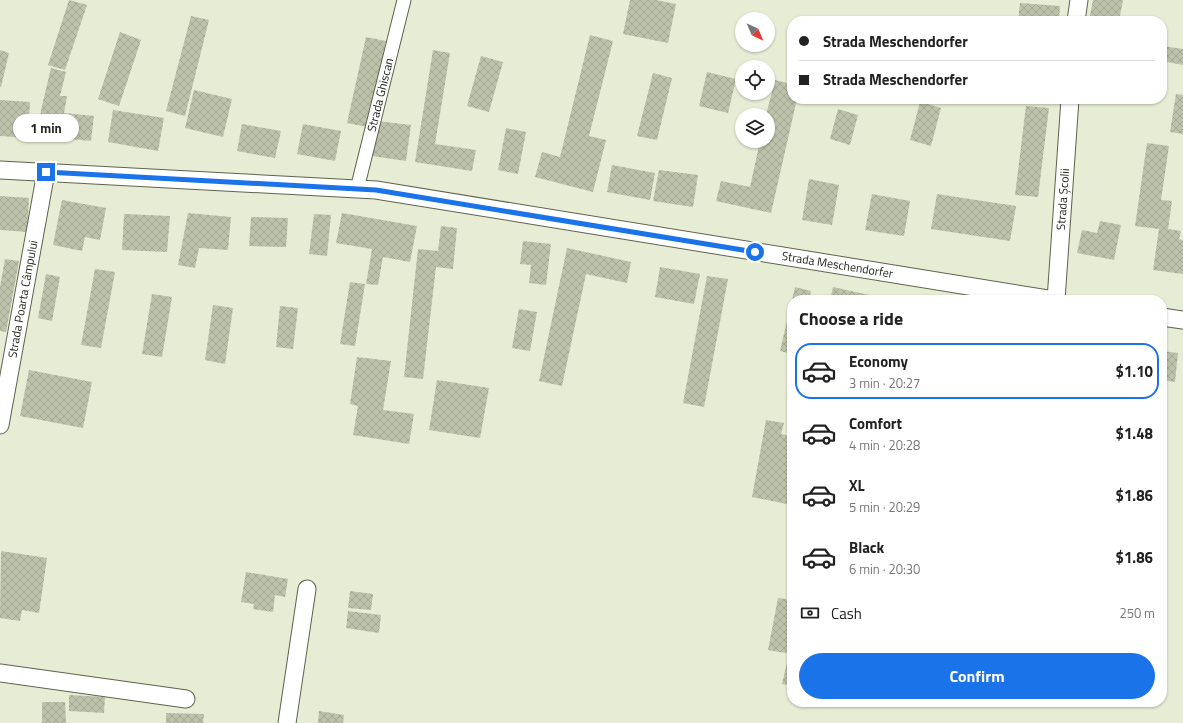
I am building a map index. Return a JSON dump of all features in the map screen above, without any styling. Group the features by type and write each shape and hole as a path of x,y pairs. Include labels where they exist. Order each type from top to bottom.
{"street":[{"name":"Strada Ghiscan","path":"358,189 404,0"},
{"path":"1077,16 1079,0"},
{"name":"Strada Școlii","path":"1055,295 1070,104"},
{"name":"Strada Meschendorfer","path":"0,170 376,190 1024,295"},
{"name":"Strada Poarta Câmpului","path":"0,425 46,172"},
{"path":"1167,318 1183,320"},
{"path":"287,723 307,590"},
{"path":"0,673 186,699"}],"building":[{"path":"69,0 87,5 65,70 48,65"},
{"path":"630,0 656,0 676,4 668,43 623,34"},
{"path":"1093,0 1123,0 1120,16 1090,16"},
{"path":"1020,3 1060,6 1059,16 1019,16"},
{"path":"191,16 209,20 185,116 166,111"},
{"path":"120,32 141,40 119,106 98,99"},
{"path":"590,35 613,41 589,136 606,140 593,192 535,177 542,152 560,157"},
{"path":"366,37 386,41 367,127 347,123"},
{"path":"1167,47 1183,49 1183,65 1167,62"},
{"path":"0,50 9,53 1,87 0,87"},
{"path":"433,50 450,53 435,144 476,150 472,171 415,162"},
{"path":"481,56 503,62 489,112 467,106"},
{"path":"51,68 66,72 60,96 67,96 64,113 94,116 91,141 39,136 41,110"},
{"path":"707,72 735,79 728,113 699,106"},
{"path":"653,73 672,78 657,140 637,136"},
{"path":"775,80 787,83 787,104 796,104 771,213 716,201 721,181 750,187 758,148 775,148 775,108 768,108 770,100 775,100"},
{"path":"194,90 232,99 223,137 185,128"},
{"path":"1176,94 1183,95 1183,134 1170,132"},
{"path":"0,100 30,102 28,138 0,136"},
{"path":"919,104 927,104 941,108 931,146 910,140"},
{"path":"1026,106 1049,108 1038,197 1015,195"},
{"path":"838,109 858,115 850,145 830,139"},
{"path":"113,110 164,118 158,151 108,142"},
{"path":"377,121 411,125 406,161 372,156"},
{"path":"242,124 281,131 275,158 237,151"},
{"path":"303,124 341,131 335,161 297,154"},
{"path":"506,128 526,132 518,174 498,170"},
{"path":"1147,143 1169,146 1161,200 1172,201 1168,229 1181,231 1179,239 1183,240 1183,274 1153,270 1159,229 1135,226"},
{"path":"612,165 655,173 650,200 607,192"},
{"path":"659,170 698,175 693,207 653,201"},
{"path":"809,179 839,185 832,225 802,220"},
{"path":"872,194 910,201 904,236 865,230"},
{"path":"937,194 1016,206 1010,241 931,229"},
{"path":"0,196 29,198 27,232 0,230"},
{"path":"62,200 106,208 100,240 85,237 82,251 53,245"},
{"path":"188,213 231,217 228,250 199,248 195,268 178,265"},
{"path":"342,213 417,226 410,262 383,257 378,285 366,284 372,249 336,243"},
{"path":"124,214 170,216 167,252 122,250"},
{"path":"314,214 331,215 327,256 309,254"},
{"path":"251,217 288,218 286,247 249,246"},
{"path":"1100,221 1121,225 1114,260 1077,253 1082,230 1097,233"},
{"path":"441,226 457,228 453,269 436,267 423,379 404,377 418,249 438,251"},
{"path":"523,241 551,244 546,285 529,283 531,265 520,264"},
{"path":"567,248 631,262 627,283 586,274 562,386 539,381"},
{"path":"5,259 19,261 6,332 0,331 0,287"},
{"path":"660,267 700,274 694,304 655,297"},
{"path":"95,269 115,272 101,348 81,345"},
{"path":"46,274 60,277 52,321 38,318"},
{"path":"707,276 728,279 704,407 683,403"},
{"path":"350,282 365,284 355,346 340,344"},
{"path":"795,287 811,291 810,295 793,295"},
{"path":"833,287 869,295 831,295"},
{"path":"152,294 172,297 162,357 142,354"},
{"path":"213,305 233,308 225,364 205,360"},
{"path":"280,306 298,308 293,349 276,347"},
{"path":"519,309 537,312 530,351 512,348"},
{"path":"787,321 787,353 780,351"},
{"path":"1167,352 1178,353 1175,382 1167,381"},
{"path":"357,357 391,361 383,410 414,414 409,444 353,435 358,406 350,404"},
{"path":"29,370 92,382 83,428 20,416"},
{"path":"437,380 489,388 480,438 429,430"},
{"path":"766,420 784,423 781,434 787,435 787,504 752,497"},
{"path":"1,551 47,558 39,613 22,610 20,621 0,618"},
{"path":"246,572 288,579 285,597 275,595 273,612 253,609 254,604 241,602"},
{"path":"350,591 373,594 371,610 348,608"},
{"path":"778,598 787,599 787,653 768,650"},
{"path":"348,611 381,615 379,633 346,628"},
{"path":"787,663 787,685 782,684"},
{"path":"69,695 105,697 104,713 69,711"},
{"path":"42,702 65,702 66,723 42,723"},
{"path":"319,711 344,715 343,723 318,723"},
{"path":"166,713 204,714 203,723 166,723"}],"route":[{"path":"46,172 376,190 755,252"}]}
